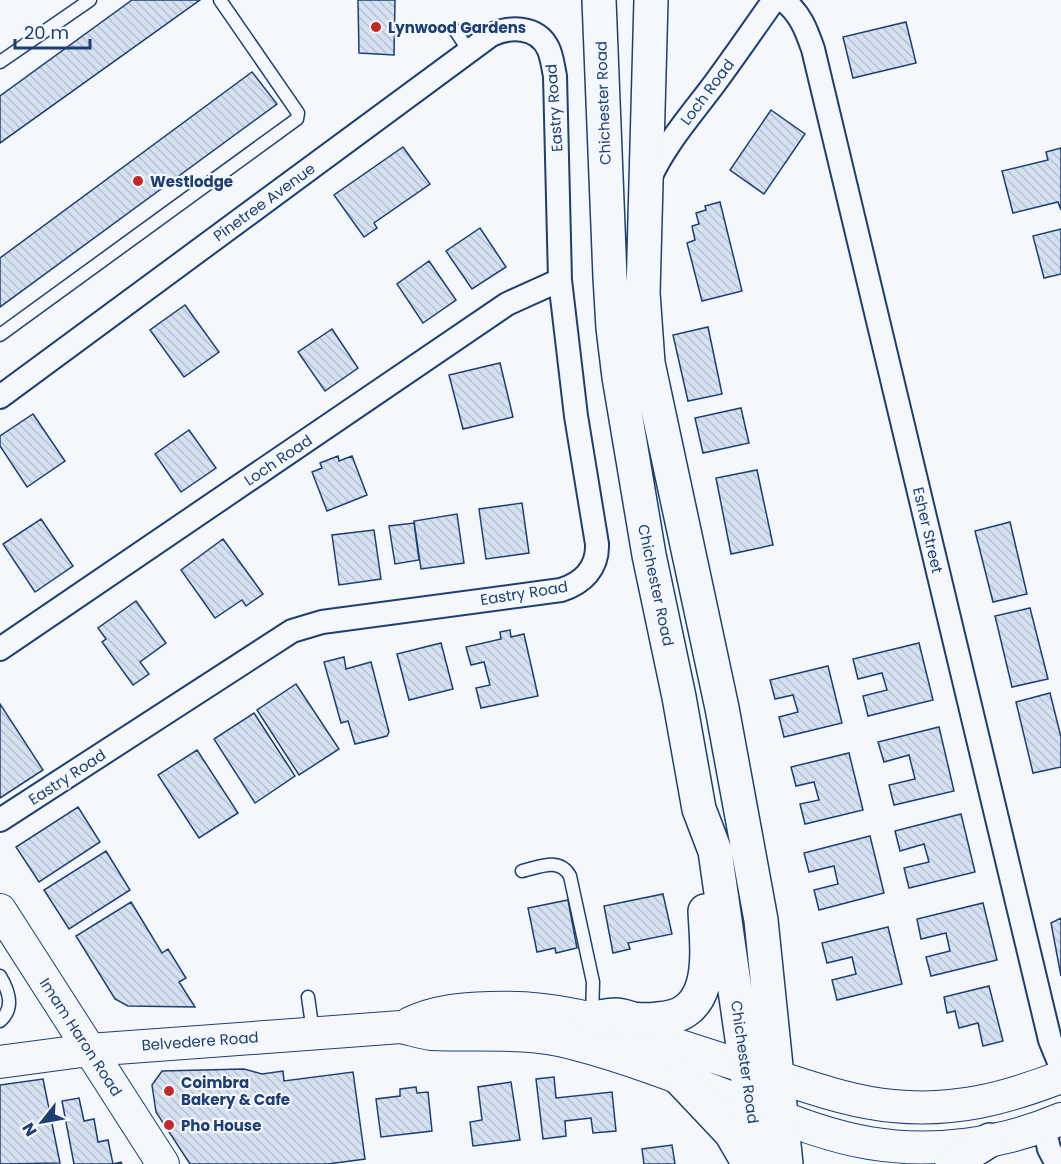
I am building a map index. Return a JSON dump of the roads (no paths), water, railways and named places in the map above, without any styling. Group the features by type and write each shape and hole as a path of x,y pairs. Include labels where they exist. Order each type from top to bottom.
{"main road":[{"name":"Chichester Road","path":"599,0 613,328 633,469 699,809 715,851 745,1067 766,1112 786,1164"},
{"name":"Chichester Road","path":"651,0 643,293 648,363 722,708 761,920 778,1077 766,1112 760,1164"},
{"path":"592,1017 616,1015 637,1020 677,1016 689,1008 701,992 707,973 707,959 705,907 698,848 699,809"},
{"name":"Imam Haron Road","path":"0,910 163,1164"},
{"name":"Belvedere Road","path":"401,1027 431,1014 471,1008 545,1009 592,1017 832,1094 891,1106 926,1108 967,1105 1000,1099 1061,1077"},
{"name":"Belvedere Road","path":"0,1062 89,1050 401,1027 430,1034 504,1033 569,1042 613,1054 830,1134 872,1143 938,1147 990,1140 1052,1123"},
{"path":"680,1079 731,1133 749,1164"},
{"path":"952,1164 990,1140"}],"street":[{"name":"Loch Road","path":"645,188 658,160 673,136 715,83 774,0"},
{"name":"Esher Street","path":"783,0 794,8 805,25 813,49 1010,874 1053,1050 1061,1067"},
{"name":"Pinetree Avenue","path":"0,396 491,35 511,28 534,34"},
{"name":"Eastry Road","path":"0,820 292,631 322,622 561,590 573,586 590,571 596,560 597,544 576,416 560,280 555,76 548,48 534,34"},
{"name":"Loch Road","path":"0,650 507,303 560,280"},
{"path":"1052,1123 1049,1149 1057,1164"}],"lane":[{"path":"0,62 90,0"},
{"path":"0,335 297,118 298,113 286,93 220,0"},
{"path":"455,30 469,51"},
{"path":"522,871 557,864 565,868 570,876 593,982 592,1017"},
{"path":"0,976 8,991 10,1002 7,1015 0,1021"},
{"path":"308,998 313,1033"}],"place":[{"name":"Lynwood Gardens","path":"376,27"},
{"name":"Westlodge","path":"138,181"},
{"name":"Coimbra Bakery & Cafe","path":"169,1091"},
{"name":"Pho House","path":"169,1125"}]}
